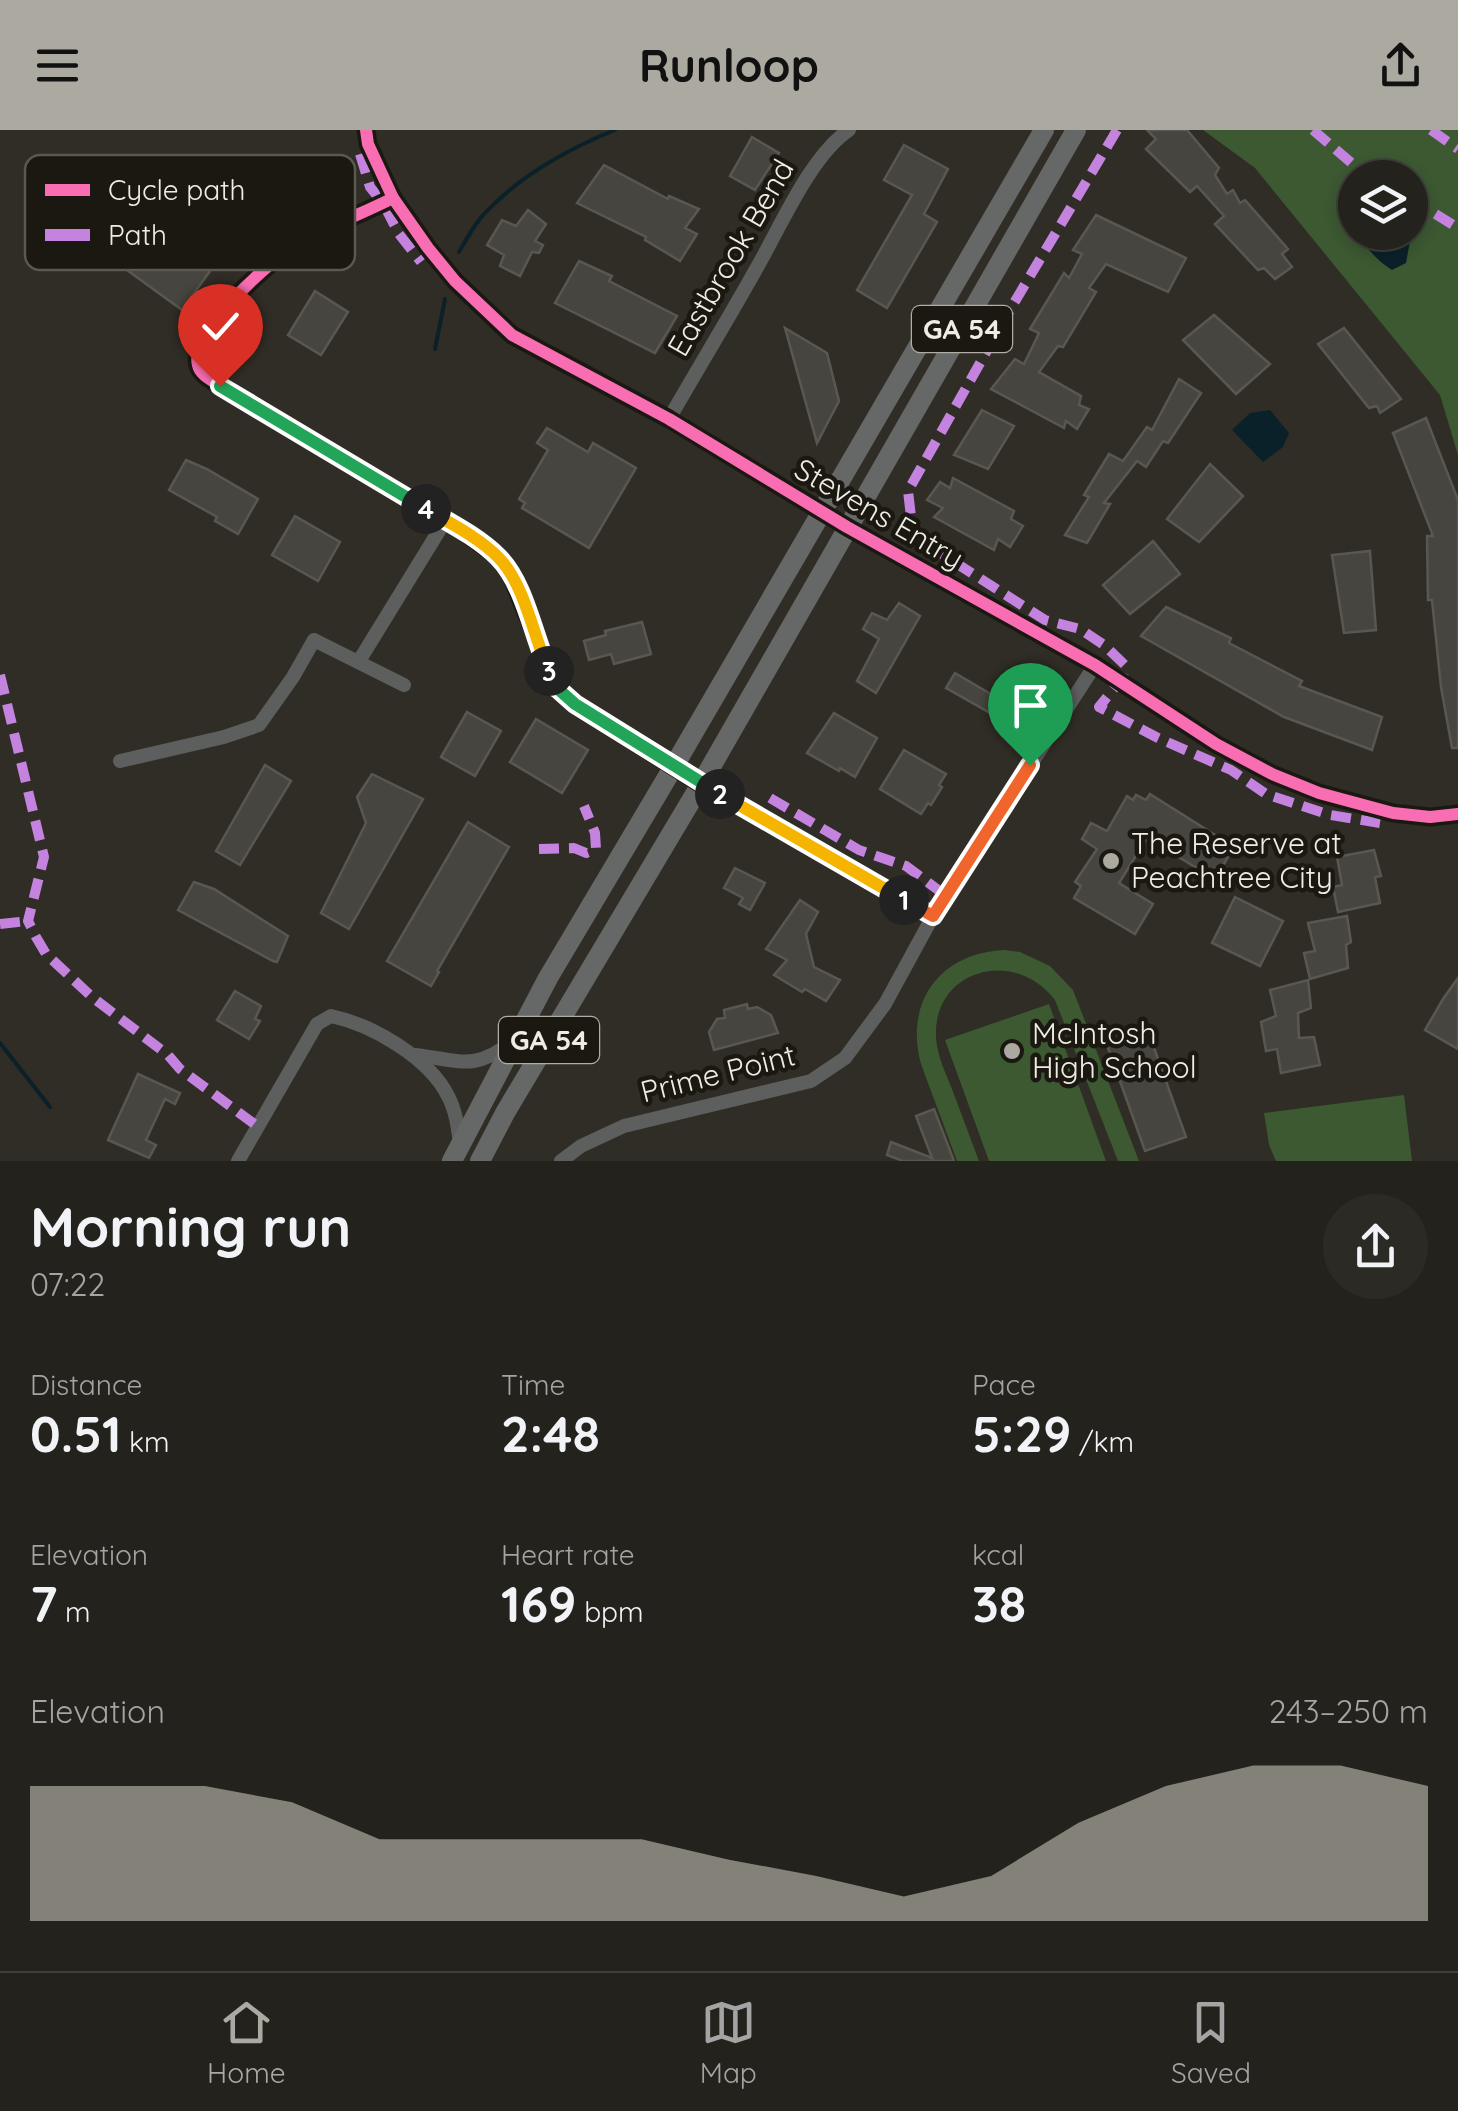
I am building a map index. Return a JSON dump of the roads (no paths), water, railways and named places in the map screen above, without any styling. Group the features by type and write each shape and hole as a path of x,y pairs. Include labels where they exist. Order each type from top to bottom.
{"main road":[{"name":"GA 54","path":"456,1153 548,978 1044,130"},
{"name":"GA 54","path":"480,1161 1076,130"}],"street":[{"name":"Stevens Entry","path":"366,130 368,144 393,198 428,248 455,281 512,335 669,419 847,527 1095,665 1234,755 1311,790 1352,803 1430,817 1458,814"},
{"name":"Eastbrook Bend","path":"669,419 798,190 838,137 849,130"},
{"path":"355,215 393,198"},
{"path":"263,270 216,320 201,342 198,364 207,377 463,530 498,556 510,573 557,688 575,704 701,784 933,916"},
{"path":"359,661 445,521"},
{"path":"120,761 259,725 314,640 404,685"},
{"name":"Prime Point","path":"561,1161 581,1146 624,1126 811,1081 845,1058 885,1004 933,916 1095,665"},
{"path":"238,1161 318,1024 331,1016 352,1021 415,1055 464,1063 487,1059 514,1040"},
{"path":"415,1055 448,1095 456,1120 456,1153"}],"water":[{"path":"1370,250 1408,250 1406,263 1392,270"},
{"path":"1270,410 1289,433 1283,447 1263,462 1232,430 1250,413"}],"waterway":[{"path":"459,252 481,217 513,187 562,155 615,130"},
{"path":"435,349 445,299"},
{"path":"0,1043 50,1107"}],"place":[{"name":"The Reserve at Peachtree City","path":"1111,861"},
{"name":"McIntosh High School","path":"1012,1051"}]}
